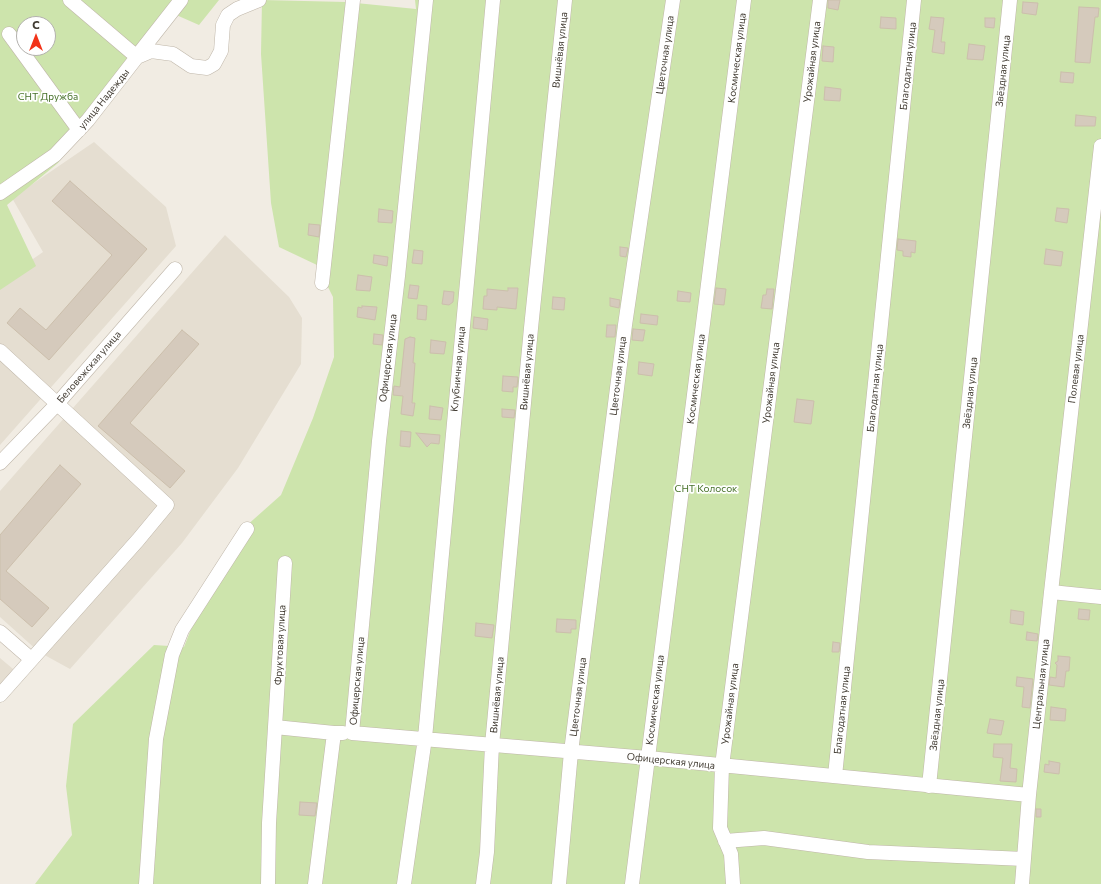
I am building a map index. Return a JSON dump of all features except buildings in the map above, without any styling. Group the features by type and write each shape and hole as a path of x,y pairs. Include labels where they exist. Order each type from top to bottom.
{"street":[{"path":"70,0 137,57 151,51 173,54 191,66 207,68 214,64 221,51 223,25 228,16 238,3 259,0"},
{"path":"322,284 353,0"},
{"name":"Офицерская улица","path":"426,0 398,276 379,441 352,733 648,758 1029,795"},
{"name":"Клубничная улица","path":"404,884 425,738 493,0"},
{"name":"Вишнёвая улица","path":"483,884 487,852 492,745 531,328 565,0"},
{"name":"Цветочная улица","path":"559,884 571,752 625,325 673,0"},
{"name":"Космическая улица","path":"632,884 744,0"},
{"name":"Урожайная улица","path":"733,884 731,854 720,828 722,766 820,0"},
{"name":"Благодатная улица","path":"835,776 914,0"},
{"name":"Звёздная улица","path":"929,786 1010,0"},
{"name":"улица Надежды","path":"1,190 55,155 79,130 179,1"},
{"path":"9,34 79,130"},
{"name":"Полевая улица","path":"1051,592 1101,146"},
{"name":"Беловежская улица","path":"0,463 57,404 175,269"},
{"path":"0,351 167,505 138,540 0,695"},
{"path":"146,884 156,739 172,654 182,630 247,529"},
{"name":"Фруктовая улица","path":"268,884 269,823 285,563"},
{"path":"1051,592 1101,597"},
{"name":"Центральная улица","path":"1022,884 1026,825 1051,592"},
{"path":"0,632 31,659"},
{"path":"275,727 334,733 352,733"},
{"path":"315,884 334,733"},
{"path":"726,841 764,838 868,852 1024,859"}],"shaded area":[{"path":"94,142 166,207 176,246 0,445 0,282 43,252 12,198"},
{"path":"225,235 289,297 302,318 301,364 238,468 182,543 70,669 39,652 0,617 0,491"},
{"path":"0,658 19,674 0,696"}],"green space":[{"name":"СНТ Дружба","path":"0,0 219,0 199,25 174,14 58,163 7,205 36,266 0,290"},
{"name":"СНТ Колосок","path":"262,0 346,2 416,9 415,0 1101,0 1101,884 35,884 72,835 66,786 73,724 154,645 184,647 211,578 245,527 281,495 313,418 334,357 333,297 317,265 279,247 271,203 261,54"}]}
